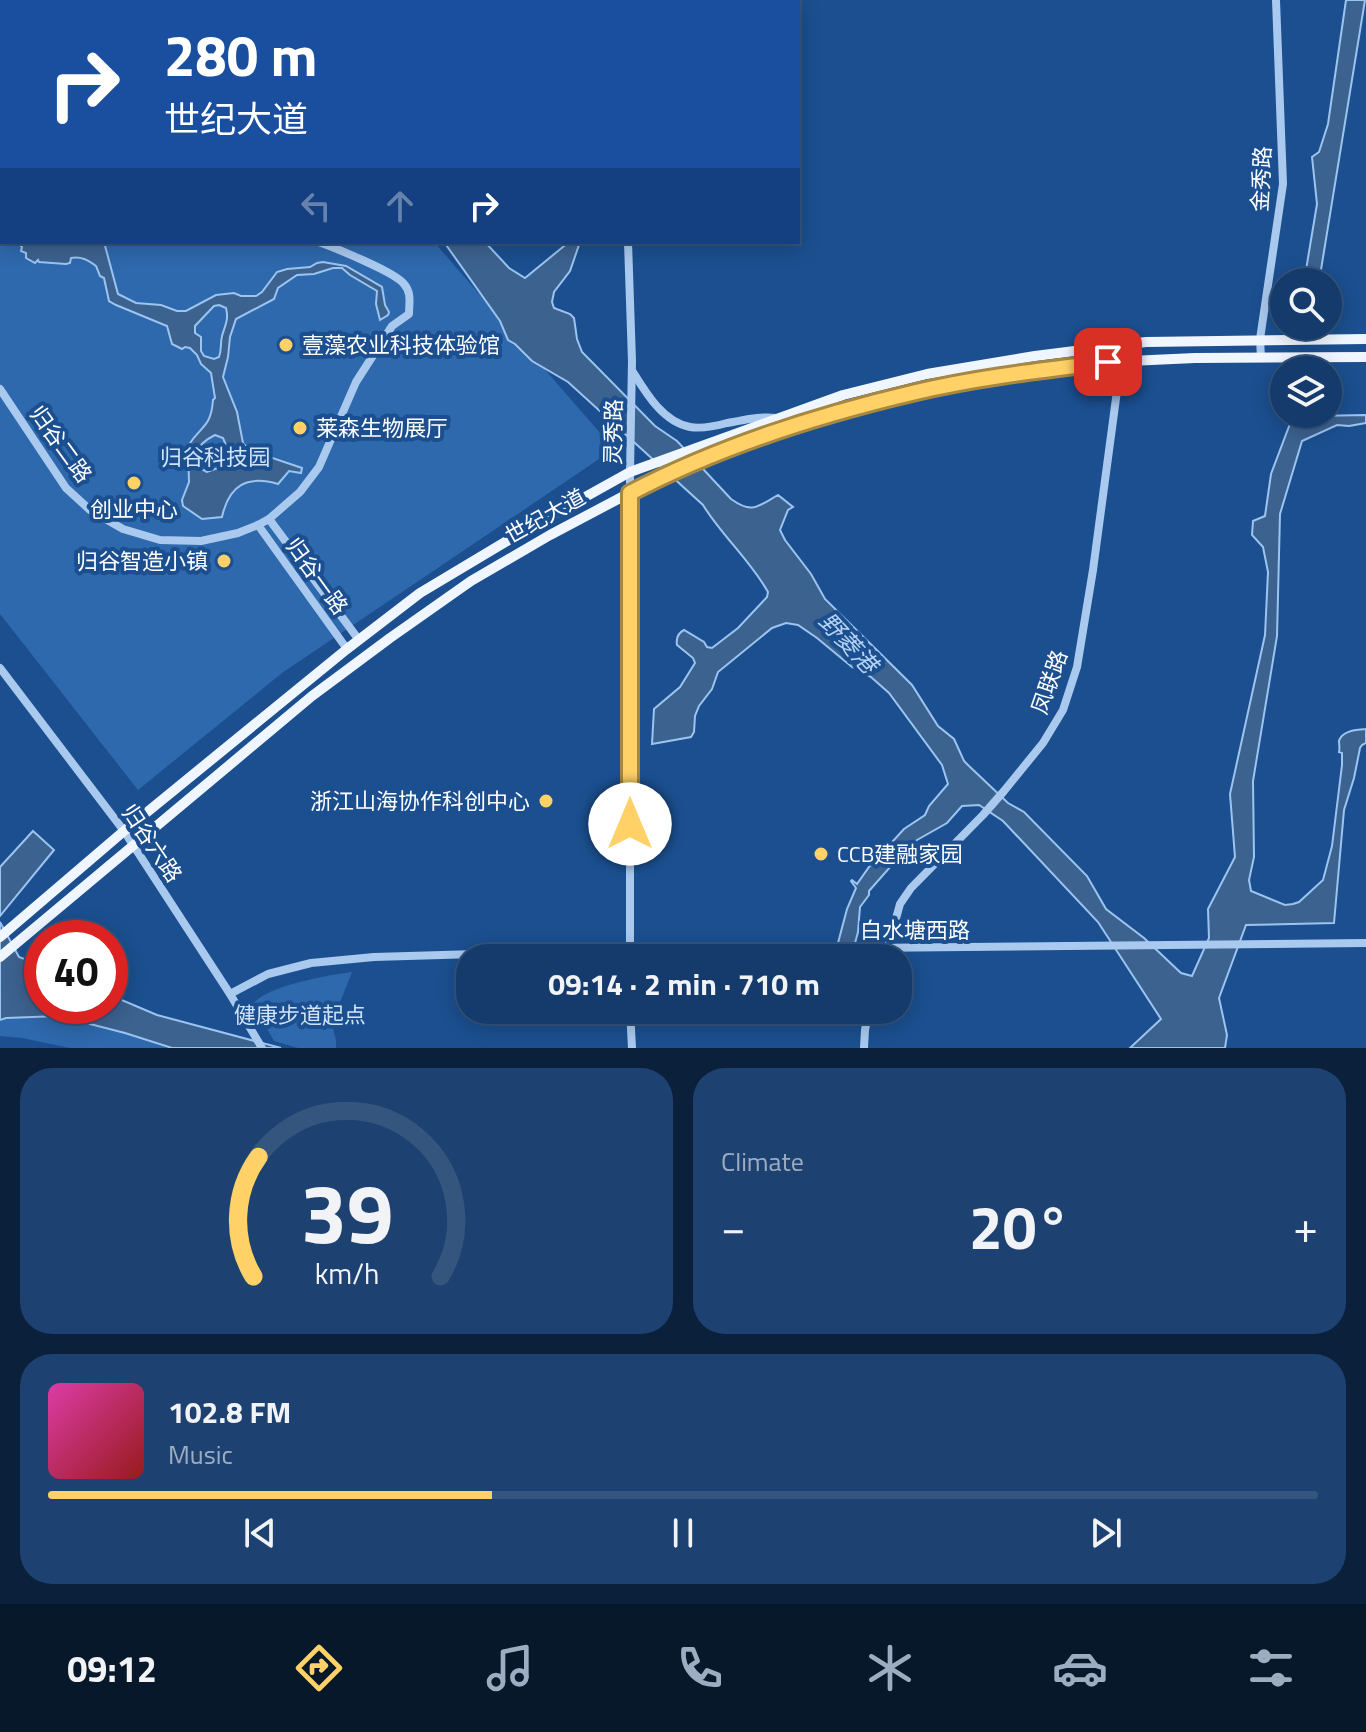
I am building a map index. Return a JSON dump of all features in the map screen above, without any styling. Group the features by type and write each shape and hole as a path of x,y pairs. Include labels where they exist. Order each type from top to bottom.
{"main road":[{"name":"世纪大道","path":"0,937 124,831 420,593 630,472 843,395 927,374 1146,342 1366,339"},
{"name":"世纪大道","path":"0,957 312,696 449,595 550,535 656,479 707,457 820,418 916,392 998,377 1121,361 1366,357"}],"street":[{"name":"金秀路","path":"1261,358 1260,339 1283,184 1276,0"},
{"name":"归谷二路","path":"0,389 66,488 90,510 123,529 160,540 201,541 258,525 300,492 319,467 356,382 392,326 409,314 410,293 403,282 324,244"},
{"name":"灵秀路","path":"628,244 632,371 630,944"},
{"name":"凤联路","path":"889,944 900,904 911,888 1004,791 1043,743 1063,710 1077,667 1121,361"},
{"path":"632,371 650,399 668,417 688,427 710,427 759,416 778,418"},
{"name":"归谷一路","path":"269,519 359,640"},
{"name":"归谷一路","path":"258,525 347,649"},
{"name":"归谷六路","path":"0,668 124,831 260,1044"},
{"name":"白水塘西路","path":"912,948 1366,943"},
{"name":"白水塘西路","path":"230,994 268,974 311,963 374,957 456,956"},
{"path":"631,1024 632,1048"},
{"path":"864,1048 867,1024"}],"green space":[{"name":"归谷科技园","path":"0,244 436,244 614,449 282,673 138,790 0,614"},
{"name":"健康步道起点","path":"352,972 332,1023 336,1048 298,1048 274,1041 253,1004 271,992 298,982"},
{"path":"24,1017 24,1024 90,1024 168,1048 70,1048 0,1036 0,1020"}],"water":[{"path":"1346,0 1365,0 1321,268 1306,268 1317,204 1312,157 1319,152 1328,124"},
{"path":"19,244 105,244 118,294 136,303 161,305 177,311 186,311 216,295 234,293 256,296 277,272 323,262 346,266 382,287 389,312 380,320 377,291 342,268 333,268 297,275 278,288 274,299 236,319 223,377 237,412 243,443 249,450 302,468 301,473 289,471 278,484 257,481 241,485 229,497 222,517 202,519 183,506 182,500 189,482 188,446 208,421 215,398 211,373 190,348 182,349 172,344 167,326 109,301 104,278 93,264 78,258 71,258 70,263 66,264 38,260 35,263 21,251","holes":["214,306 226,308 227,319 219,357 204,356 201,337 195,333 195,326","215,435 223,438 225,460 218,468 207,472 200,468 195,458 199,447"]},
{"name":"野菱港","path":"445,244 487,244 509,268 525,278 567,244 579,244 570,271 554,292 552,302 554,308 574,318 582,352 655,426 677,441 731,499 754,507 778,495 793,507 788,510 780,530 825,599 912,685 938,726 954,739 964,761 1008,803 1024,812 1087,876 1106,909 1144,938 1181,973 1192,976 1209,938 1208,909 1235,857 1230,794 1265,635 1268,572 1263,547 1252,535 1253,521 1265,516 1271,474 1288,428 1330,428 1302,441 1280,514 1277,636 1253,781 1254,857 1249,880 1251,891 1285,905 1299,902 1323,880 1332,846 1342,765 1339,741 1347,733 1366,729 1366,743 1360,748 1344,810 1334,923 1246,925 1219,998 1227,1035 1225,1048 1130,1048 1161,1019 1098,922 1003,821 979,805 962,806 947,823 900,853 860,907 855,944 838,944 856,888 851,881 857,884 904,829 925,815 948,784 942,765 889,693 798,625 786,623 772,628 718,672 712,689 699,706 691,737 652,744 654,709 680,687 695,663 677,645 679,634 684,630 712,648 738,628 767,597 768,592 703,505 568,382 532,361 508,340 500,321"},
{"path":"1342,415 1366,415 1366,423 1342,425"},
{"path":"33,831 54,850 0,916 0,867"},
{"path":"0,922 19,957 24,959 24,1017 0,1020"},
{"path":"128,1003 157,1015 281,1048 172,1048 90,1024 128,1024"}],"place":[{"name":"壹藻农业科技体验馆","path":"286,345"},
{"name":"莱森生物展厅","path":"300,428"},
{"name":"创业中心","path":"134,483"},
{"name":"归谷智造小镇","path":"224,561"},
{"name":"浙江山海协作科创中心","path":"546,801"},
{"name":"CCB建融家园","path":"821,854"}],"route":[{"path":"630,824 630,493 733,447 820,418 916,392 1108,362"}]}
